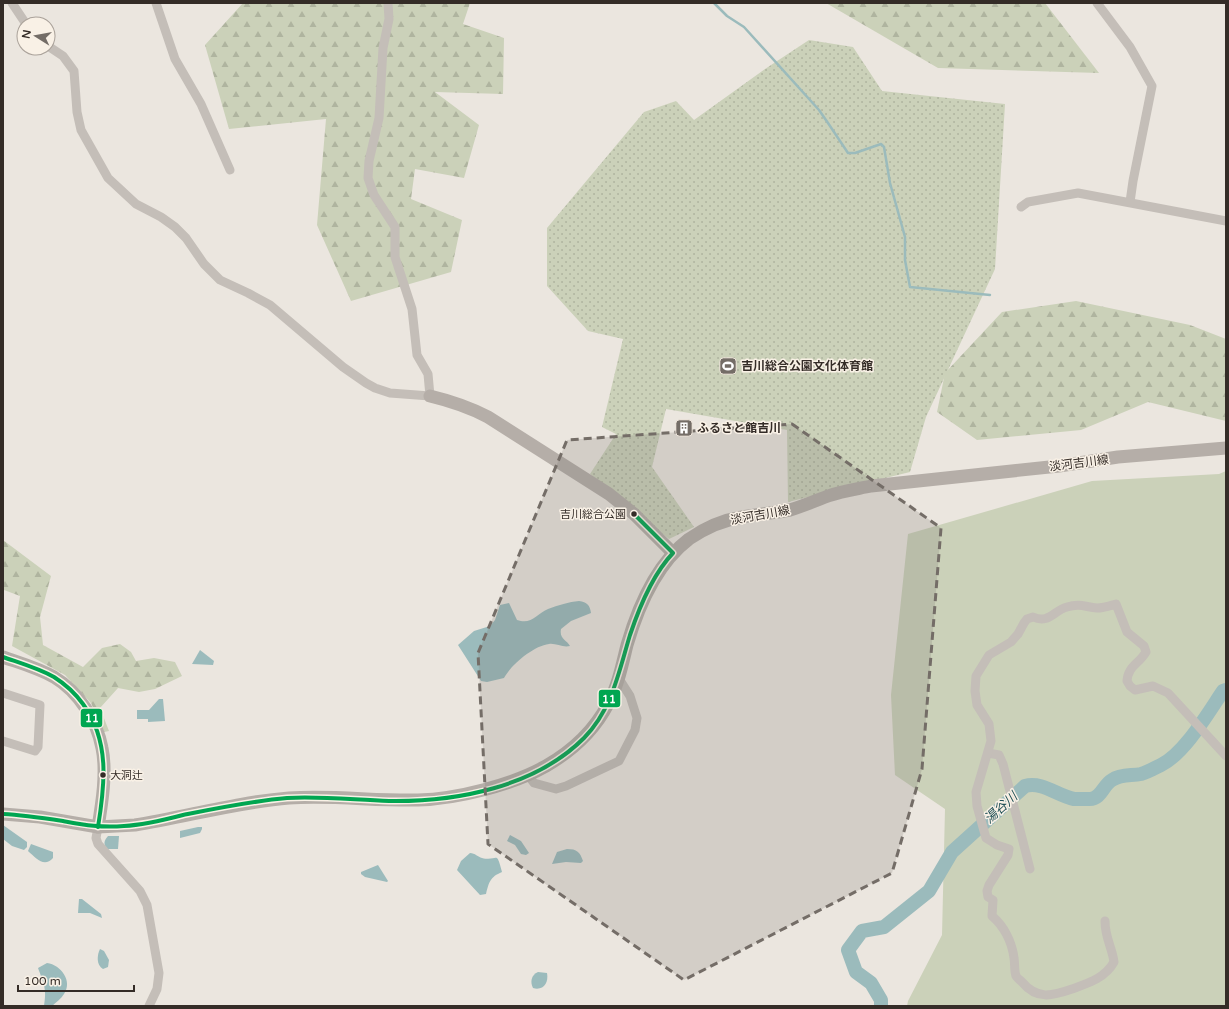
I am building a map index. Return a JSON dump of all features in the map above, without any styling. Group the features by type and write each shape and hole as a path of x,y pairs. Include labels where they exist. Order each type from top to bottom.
{"main road":[{"path":"430,396 456,402 488,417 609,494 634,514 673,553"},
{"name":"淡河吉川線","path":"3,814 40,817 98,827 135,825 264,801 290,798 426,799 489,789 528,775 546,766 566,753 584,738 597,723 609,704 618,681 627,645 642,606 667,559 689,539 717,524 743,516 786,511 841,492 871,486 1059,466 1118,457 1226,448"},
{"path":"3,657 41,671 55,678 71,690 82,703 90,716 102,748 104,759 104,777 98,827"}],"street":[{"path":"12,3 21,16"},
{"path":"156,3 175,59 200,104 230,170"},
{"path":"56,51 63,56 74,71 77,112 81,130 108,178 136,204 161,217 175,227 186,238 204,264 220,280 270,305 343,367 366,383 390,392 430,396 428,374 417,355 412,309 395,257 394,227 374,195 368,178 369,161 379,118 383,48 389,19 388,3"},
{"path":"1097,3 1130,47 1152,86 1130,202"},
{"path":"1021,207 1028,202 1078,193 1226,221"},
{"path":"1105,921 1105,932 1114,956 1114,962 1106,973 1098,979 1066,991 1041,995 1035,994 1029,990 1016,976 1015,959 1012,947 1002,926 992,916 993,900 988,897 987,891 988,885 1008,855 1009,849 997,845 986,838 977,806 976,787 991,741 985,716 977,704 975,691 976,676 989,654 1010,642 1018,634 1027,619 1033,617 1040,620 1047,618 1065,607 1078,604 1096,608 1116,604 1127,632 1144,646 1146,652 1130,669 1127,681 1130,686 1135,690 1153,686 1168,694 1226,756"},
{"path":"528,775 534,784 556,789 566,786 619,761 635,730 637,718 630,696 621,682 618,681"},
{"path":"3,693 40,705 38,747 36,751 3,741"},
{"path":"988,753 999,755 1003,764 1030,869"},
{"path":"98,827 96,838 98,844 140,891 147,904 159,972 157,989 149,1006"}],"highlighted area":[{"path":"792,424 941,528 922,769 892,873 684,980 488,844 478,653 567,440"}],"green space":[{"path":"243,3 470,3 463,24 504,38 503,94 435,92 479,125 464,178 415,169 411,199 462,220 451,272 351,301 317,225 326,119 229,129 205,45"},
{"path":"826,3 1045,3 1099,73 938,68"},
{"name":"吉川総合公園","path":"809,40 853,47 882,91 1005,104 995,269 926,417 910,472 788,502 787,430 666,409 652,467 694,527 669,539 590,474 616,434 602,427 623,339 588,331 547,286 547,228 644,112 676,101 694,120 765,69"},
{"path":"1076,301 1190,325 1226,339 1226,421 1148,402 1081,430 977,440 937,412 945,373 1002,312"},
{"path":"1226,471 1226,1006 907,1006 908,1001 942,935 945,809 895,775 891,695 908,534 1092,481 1219,474"},
{"path":"3,540 51,576 40,617 43,645 83,667 102,648 120,644 131,652 136,661 154,658 175,662 182,676 155,689 139,692 118,688 100,708 109,731 104,732 91,703 65,675 12,646 20,596 4,590 3,587"}],"water":[{"path":"579,601 588,604 591,613 571,621 561,629 562,637 570,646 549,644 536,648 517,662 504,678 487,682 481,681 458,645 474,631 490,626 495,620 500,605 509,603 517,620 526,621 548,609"},
{"path":"200,650 214,661 213,665 192,664"},
{"path":"159,699 163,699 165,721 148,722 148,719 137,719 137,710 149,710"},
{"path":"3,825 27,842 27,847 24,850 12,846 3,839"},
{"path":"202,827 200,833 180,838 180,831"},
{"path":"510,835 521,841 529,853 526,855 521,854 515,845 507,841"},
{"path":"108,836 119,836 118,849 107,849 104,842"},
{"path":"31,844 53,852 53,858 46,862 40,861 28,851"},
{"path":"567,849 578,852 583,861 581,863 566,862 552,864 557,852"},
{"path":"470,853 487,859 496,858 499,861 502,872 491,880 486,894 480,895 457,870 461,861"},
{"path":"378,865 388,881 387,882 365,877 361,874 361,872"},
{"path":"79,899 82,899 101,914 102,918 90,913 78,913"},
{"path":"100,949 104,951 109,960 108,967 103,969 99,965 98,960"},
{"path":"47,963 52,964 61,970 67,984 63,996 52,1006 44,1006 44,987 38,968"},
{"path":"538,972 547,973 547,980 542,987 537,989 533,988 532,979"}],"waterway":[{"path":"714,3 727,16 744,27 819,110 848,153 855,153 881,144 884,147 890,183 905,237 905,260 910,287 990,295"},
{"name":"湯谷川","path":"881,1006 881,1000 871,983 856,972 848,950 862,931 884,927 929,891 952,852 1025,786 1031,785 1044,787 1074,799 1090,799 1097,797 1106,785 1115,778 1144,773 1170,759 1187,742 1223,691 1226,690"}],"transit line":[{"name":"11","path":"3,814 108,827 154,822 235,805 287,798 415,801 468,794 519,780 542,769 564,755 584,738 594,727 608,703 642,603 659,571 673,553 634,514"},
{"name":"11","path":"3,657 35,668 58,680 77,696 92,718 98,733 103,763 102,795 98,827"}],"place":[{"name":"吉川総合公園文化体育館","path":"728,366"},
{"name":"ふるさと館吉川","path":"684,428"},
{"name":"吉川総合公園","path":"634,514"},
{"name":"大洞辻","path":"103,775"}]}
